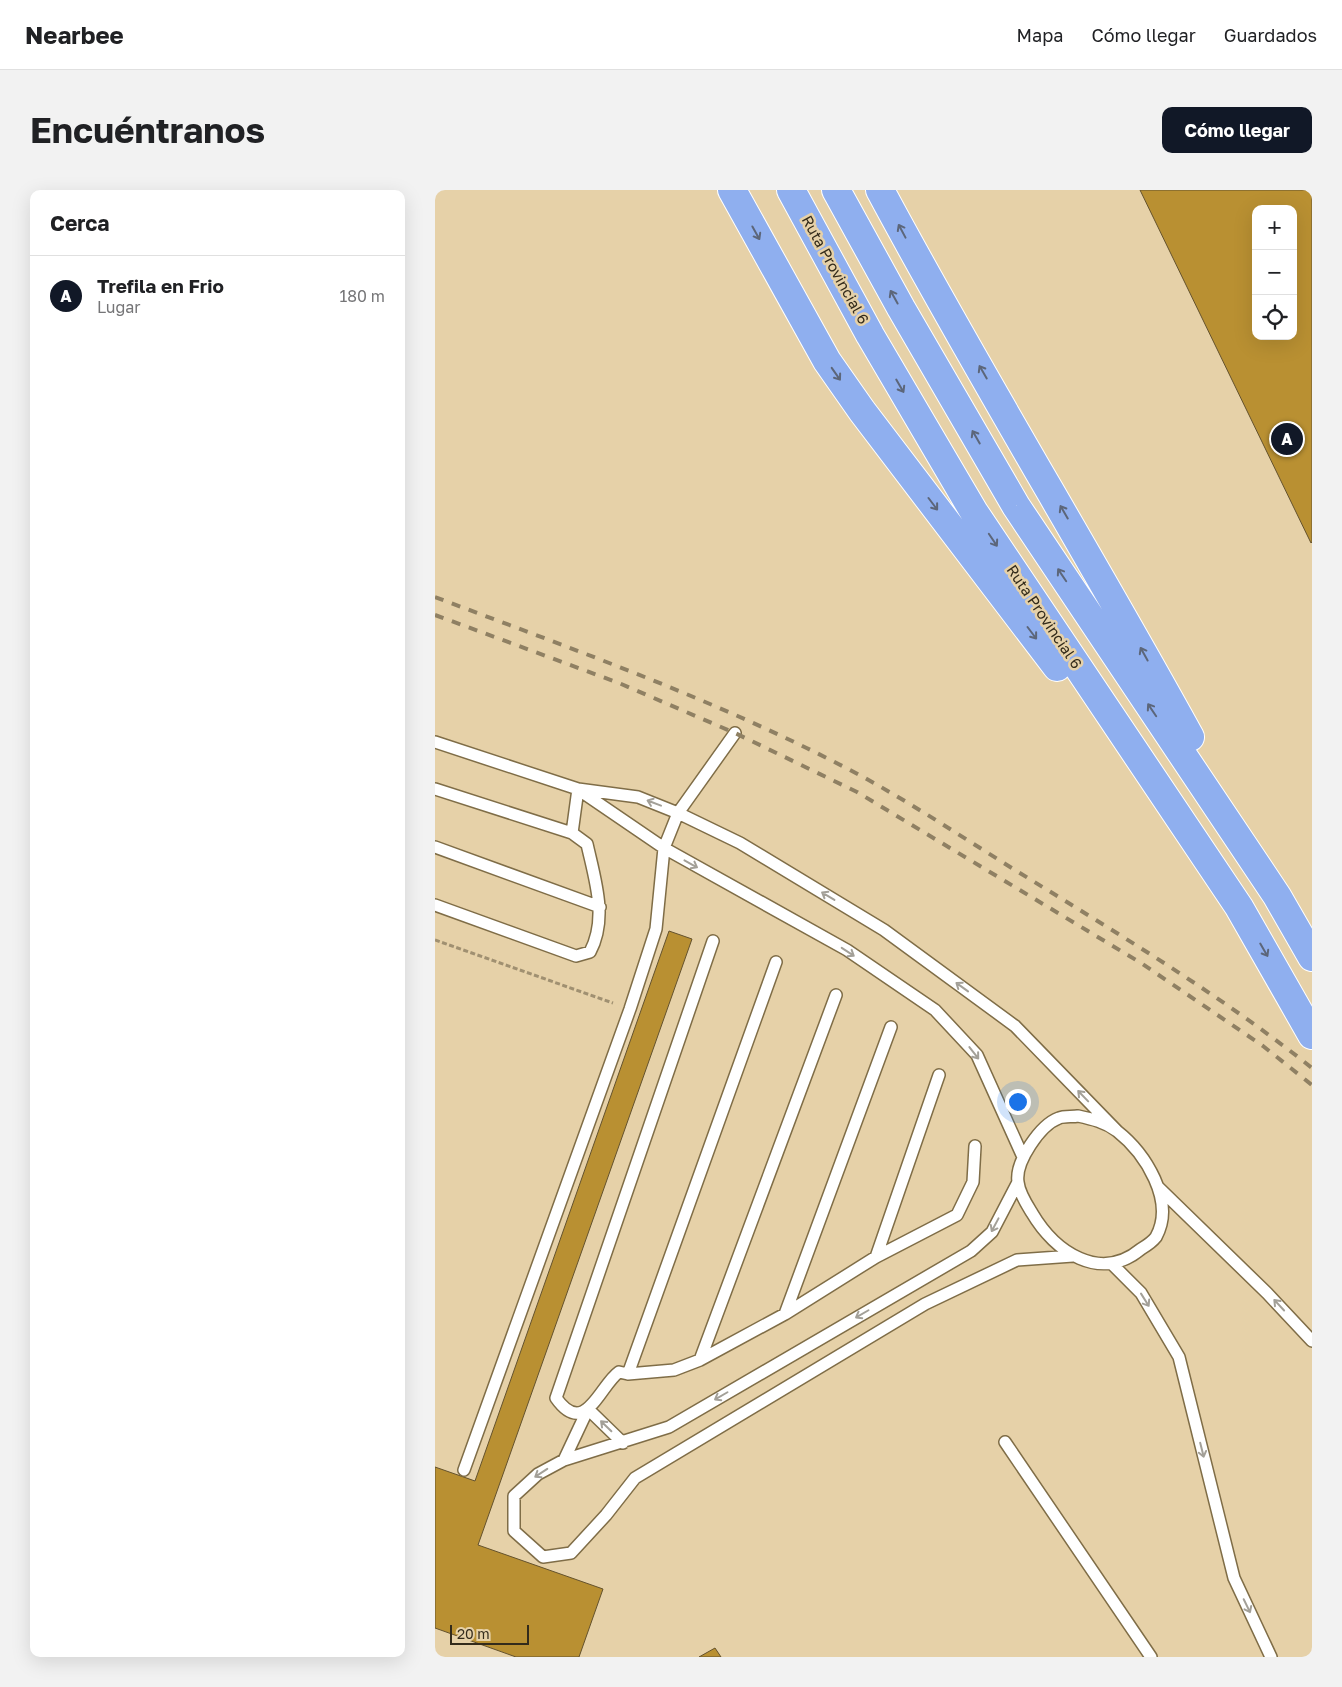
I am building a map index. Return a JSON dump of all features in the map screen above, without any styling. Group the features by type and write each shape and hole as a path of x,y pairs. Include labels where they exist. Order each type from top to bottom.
{"highway":[{"path":"732,190 827,361 862,411 1239,907"},
{"name":"Ruta Provincial 6","path":"791,190 870,335 974,512 1239,907 1312,1035"},
{"path":"836,190 901,308 1016,506 1277,896"},
{"path":"880,190 913,252 1115,601 1312,957"}],"lane":[{"path":"464,1470 630,1009 657,928 664,848 678,812 735,732"},
{"path":"435,742 578,788 638,797 678,812 740,843 884,930 1015,1026 1117,1130 1150,1170 1158,1187 1163,1215 1155,1238 1134,1255 1112,1264 1092,1262 1073,1256 1052,1242 1026,1204 1018,1182"},
{"path":"572,833 578,788"},
{"path":"578,788 664,848 847,950 935,1010 977,1056 1023,1157"},
{"path":"435,789 572,833 587,844 600,907 597,939 590,952 576,956 435,906"},
{"path":"435,848 600,907"},
{"path":"588,1409 574,1412 562,1408 556,1398 713,941"},
{"path":"628,1374 776,962"},
{"path":"700,1360 836,996"},
{"path":"785,1314 891,1027"},
{"path":"876,1258 939,1075"},
{"path":"1073,1256 1017,1260 925,1304 635,1478 606,1515 571,1553 543,1557 514,1531 514,1496 538,1474 564,1460 669,1427 971,1251 992,1232 1018,1182 1023,1157 1038,1134 1059,1118 1078,1116 1096,1119 1117,1130"},
{"path":"564,1460 588,1409 597,1401 609,1378 619,1372 628,1374 675,1370 700,1360 785,1314 876,1258 957,1214 973,1182 975,1146"},
{"path":"1158,1187 1267,1292 1312,1341"},
{"path":"1112,1264 1141,1293 1179,1357 1233,1578 1271,1657"},
{"path":"588,1409 623,1443"},
{"path":"1005,1442 1151,1657"}],"path":[{"path":"435,940 630,1009"}],"building":[{"path":"1140,190 1312,190 1311,543"},
{"path":"669,931 692,939 478,1545 603,1589 579,1657 516,1657 435,1628 435,1467 475,1481"},
{"path":"715,1648 721,1657 699,1657"}],"railway":[{"path":"435,597 653,680 760,726 865,778 1173,969 1244,1017 1312,1068"},
{"path":"435,615 619,683 735,733 857,792 1141,963 1263,1046 1312,1085"}],"place":[{"name":"Trefila en Frio","path":"1287,439"}]}
